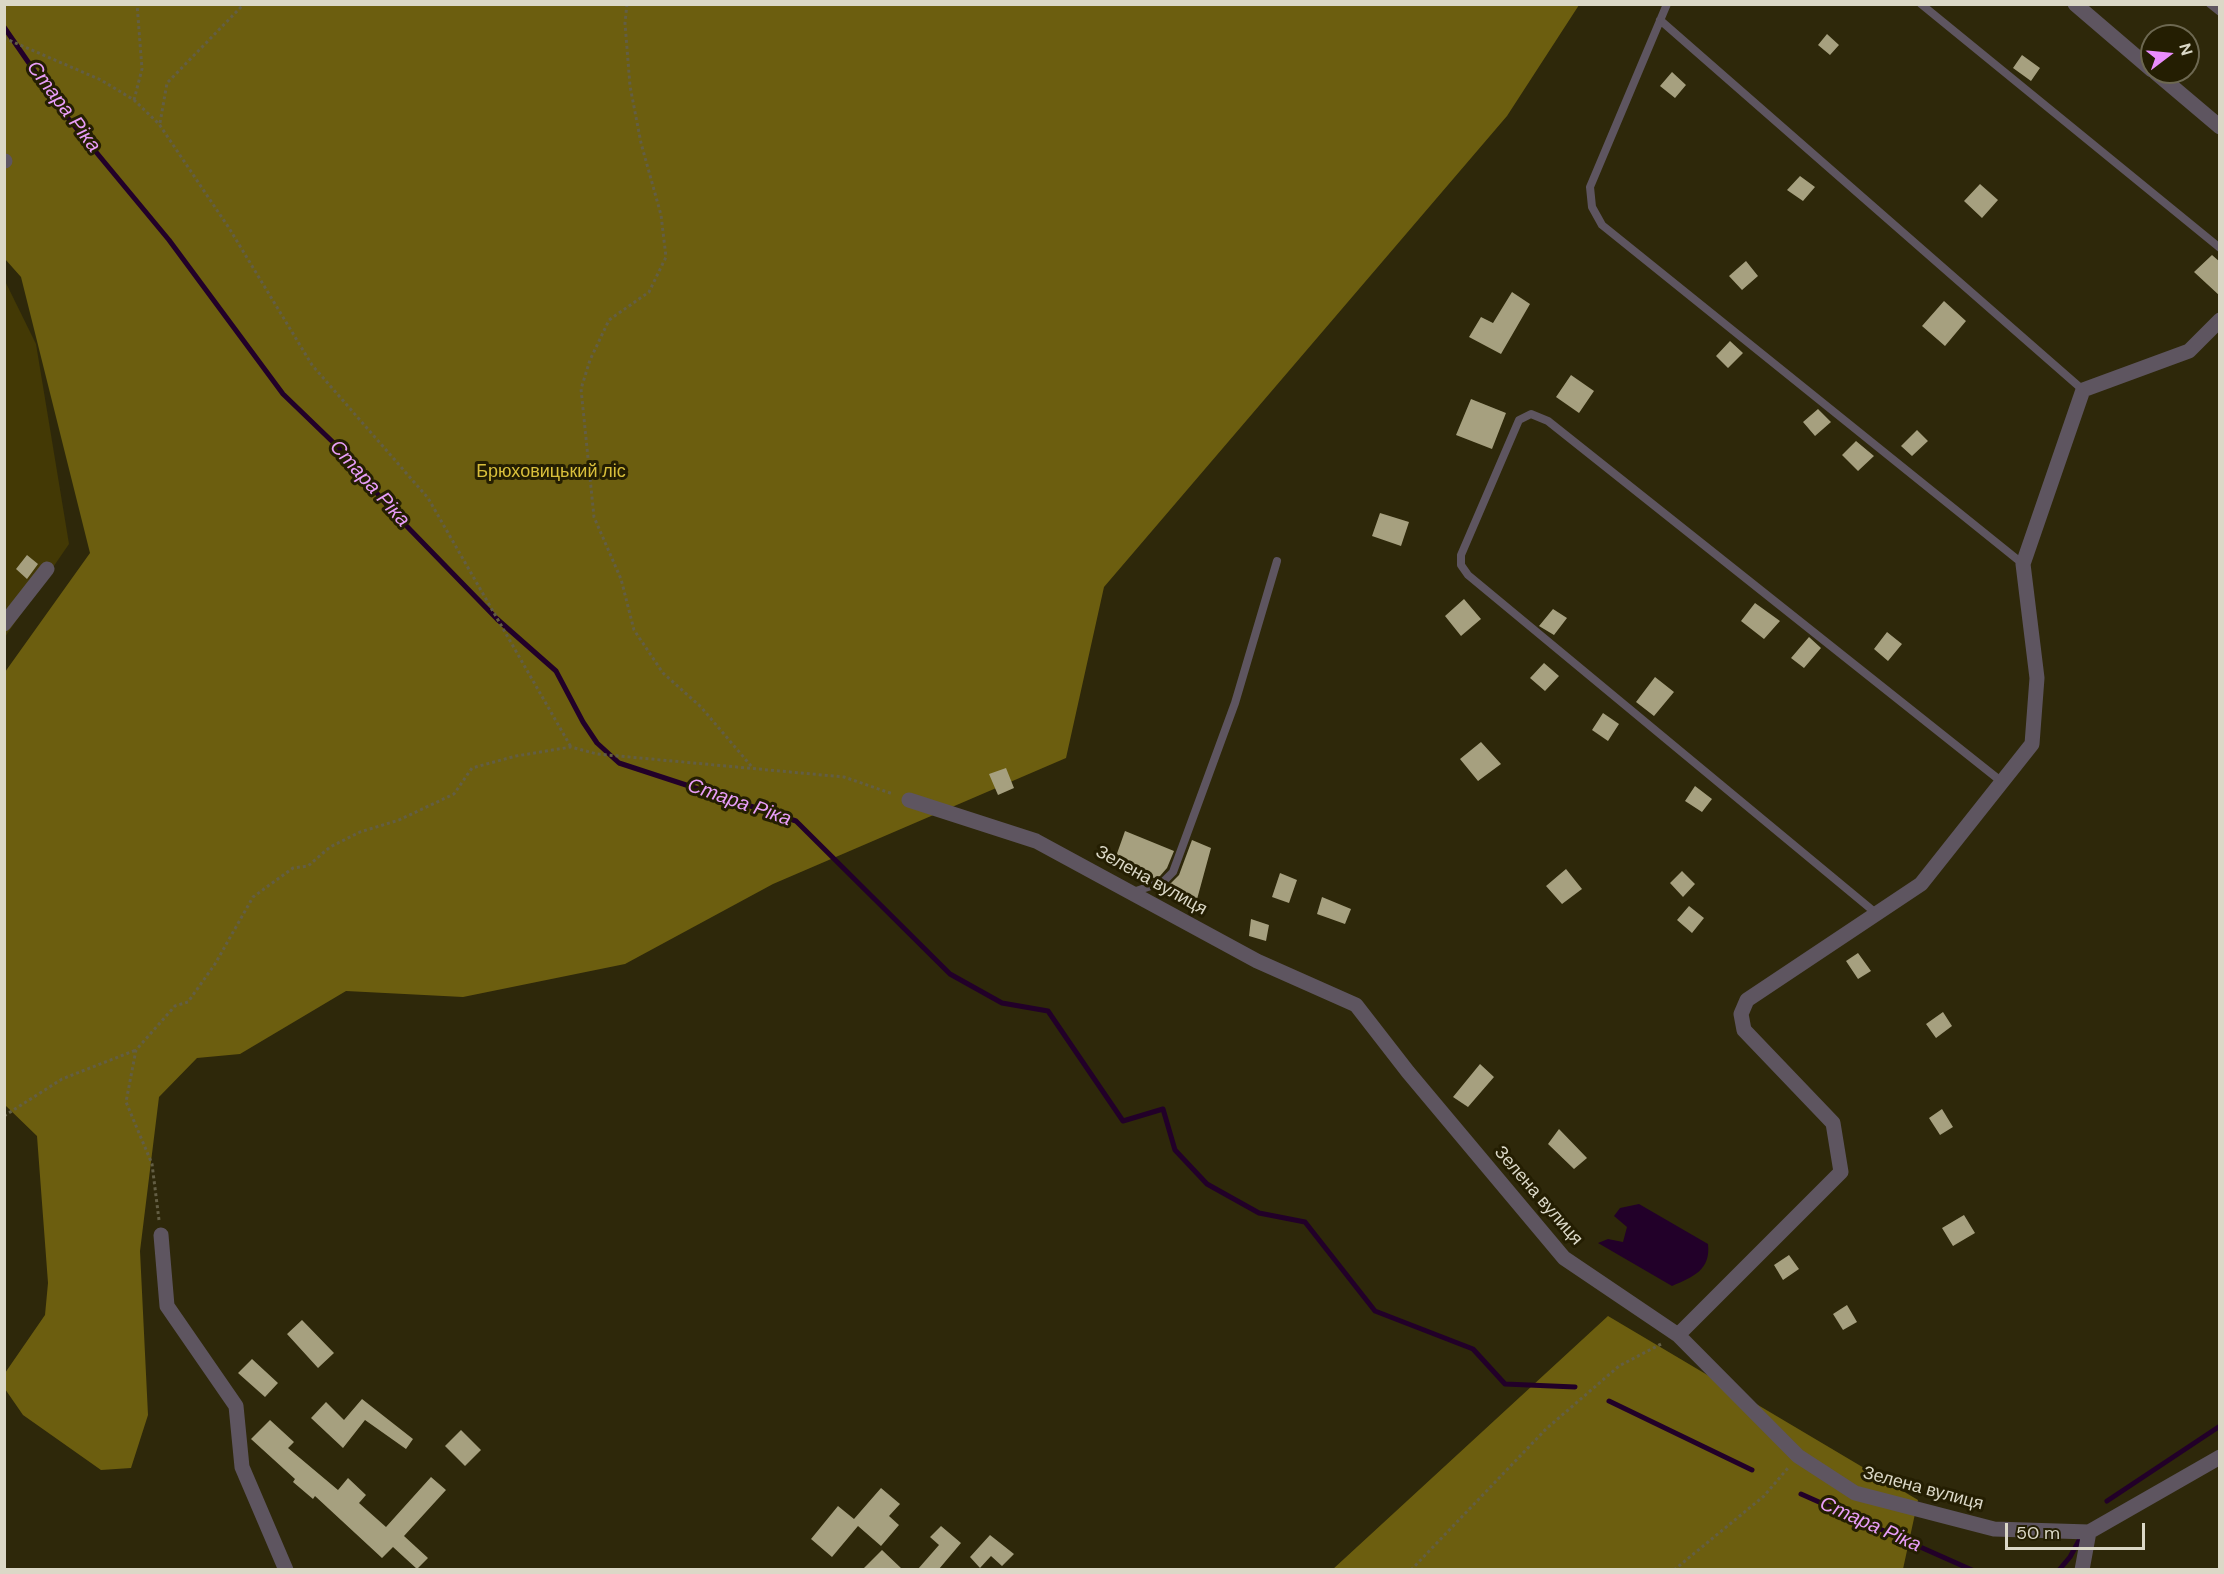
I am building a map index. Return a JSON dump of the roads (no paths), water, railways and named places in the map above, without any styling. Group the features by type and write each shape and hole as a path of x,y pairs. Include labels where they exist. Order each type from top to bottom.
{"street":[{"path":"2075,4 2140,60"},
{"path":"2169,84 2220,127"},
{"path":"1678,1335 1840,1172 1833,1123 1744,1030 1741,1014 1747,1000 1921,884 2032,744 2037,678 2023,564 2084,390 2189,351 2220,320"},
{"path":"4,624 47,569"},
{"name":"Зелена вулиця","path":"909,800 1036,841 1257,961 1356,1005 1408,1072 1564,1258 1678,1335 1798,1456 1855,1493 1994,1529 2089,1532"},
{"path":"161,1235 167,1306 236,1406 242,1467 286,1569"},
{"path":"2082,1569 2089,1532 2220,1457"}],"lane":[{"path":"1667,4 1590,187 1592,207 1602,225 2023,564"},
{"path":"1921,4 2220,248"},
{"path":"2210,4 2220,12"},
{"path":"1660,20 2084,390"},
{"path":"1877,915 1461,565 1461,555 1519,420 1531,414 1548,422 2002,782"},
{"path":"1133,892 1162,882 1173,872 1235,703 1277,561"}],"waterway":[{"name":"Стара Ріка","path":"4,27 62,111 169,240 283,394 339,448 391,510 497,619 556,671 597,743 619,763 796,821 950,974 1002,1003 1048,1011 1123,1121 1163,1109 1175,1150 1207,1184 1259,1213 1305,1222 1375,1311 1473,1349 1505,1384 1575,1387"},
{"name":"Стара Ріка","path":"1609,1401 1752,1470"},
{"name":"Стара Ріка","path":"2107,1501 2220,1426"},
{"name":"Стара Ріка","path":"1801,1494 1972,1570"},
{"name":"Стара Ріка","path":"2059,1570 2070,1557 2081,1537"}],"park label":[{"name":"Брюховицький ліс","path":"551,472"}]}
